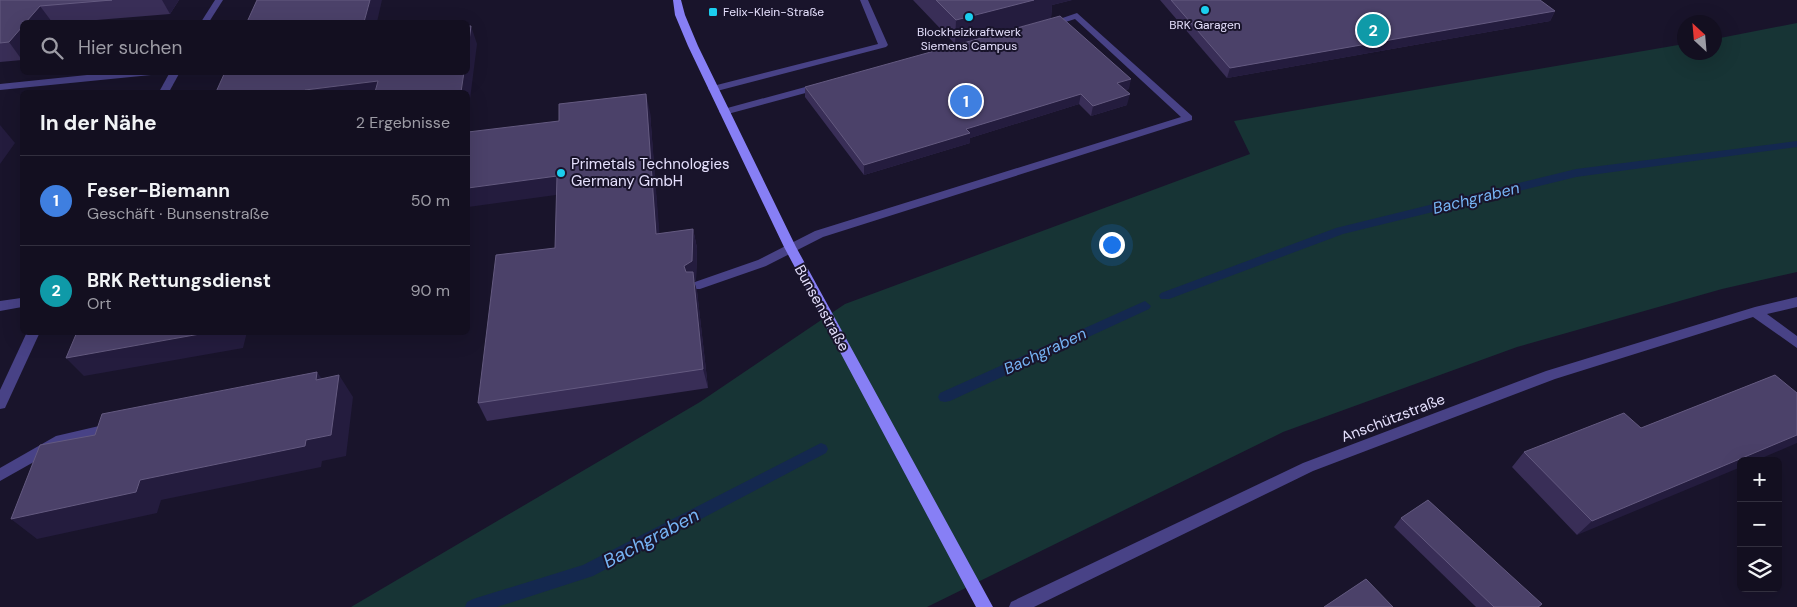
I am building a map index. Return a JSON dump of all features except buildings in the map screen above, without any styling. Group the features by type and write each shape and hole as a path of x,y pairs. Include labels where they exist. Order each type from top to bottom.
{"street":[{"path":"207,20 219,0"},
{"name":"Bunsenstraße","path":"677,0 680,15 693,46 790,248 985,607"},
{"path":"713,89 883,45 864,0"},
{"path":"696,286 762,263 790,248 834,229 1188,118 1077,16 1038,27"},
{"path":"0,87 121,75"},
{"path":"165,90 173,75"},
{"path":"724,112 828,84"},
{"name":"Anschützstraße","path":"1017,607 1308,468 1550,375 1755,312 1797,302"},
{"path":"0,306 20,303"},
{"path":"1755,312 1797,344"},
{"path":"0,404 33,335"},
{"path":"0,475 61,440 130,425"}],"green space":[{"path":"1797,23 1797,272 1722,289 1517,347 1283,432 927,607 351,607 700,402 845,304 1250,154 1234,121 1677,45 1677,60 1722,60 1722,38"}],"waterway":[{"name":"Bachgraben","path":"1165,296 1340,231 1576,173 1797,144"},
{"name":"Bachgraben","path":"945,397 1145,306"},
{"name":"Bachgraben","path":"473,607 587,571 821,449"}],"place":[{"name":"BRK Garagen","path":"1205,10"},
{"name":"Felix-Klein-Straße","path":"713,12"},
{"name":"Blockheizkraftwerk Siemens Campus","path":"969,17"},
{"name":"BRK Rettungsdienst","path":"1373,30"},
{"name":"Feser-Biemann","path":"966,101"},
{"name":"Primetals Technologies Germany GmbH","path":"561,173"}]}
